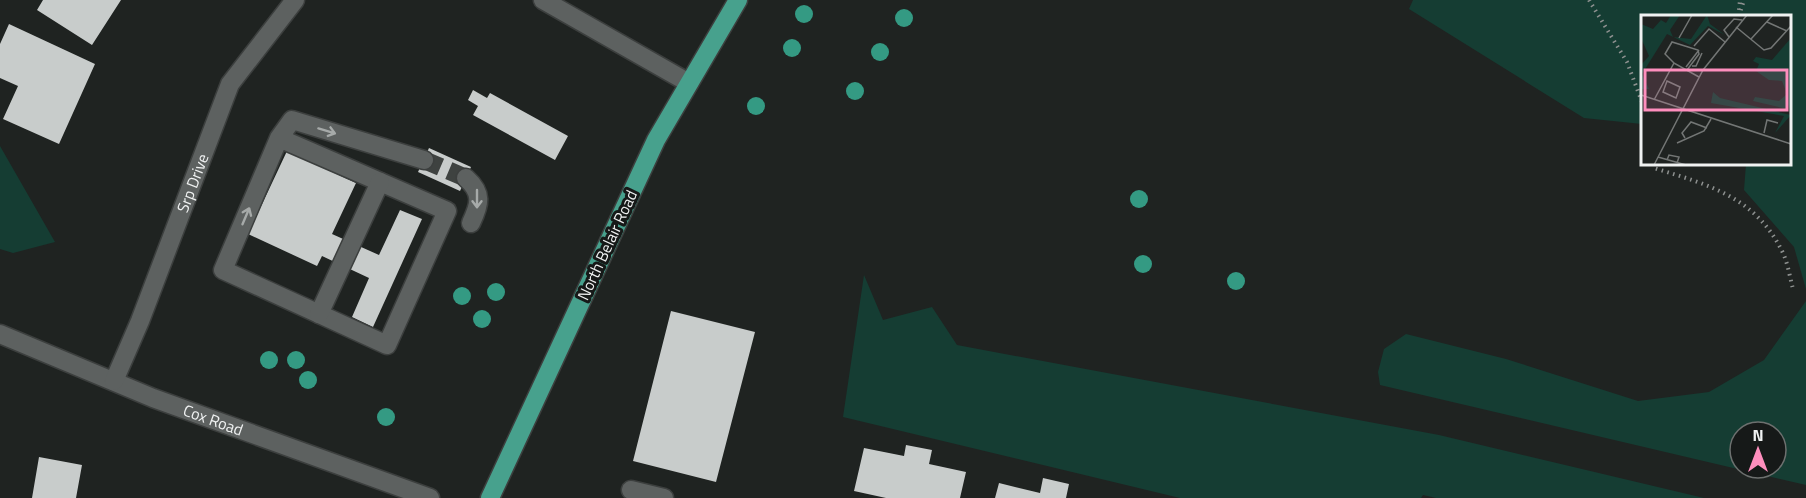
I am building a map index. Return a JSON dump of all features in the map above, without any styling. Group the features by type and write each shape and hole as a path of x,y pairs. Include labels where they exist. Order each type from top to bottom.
{"main road":[{"name":"North Belair Road","path":"490,498 656,140 738,0"}],"street":[{"name":"Srp Drive","path":"114,381 140,321 230,84 294,0"},
{"path":"543,0 689,83"},
{"path":"279,138 447,211 387,345 223,270 279,138 292,120 424,160"},
{"path":"466,178 477,187 479,198 471,223"},
{"path":"319,314 380,182"},
{"name":"Cox Road","path":"0,334 114,381 430,498"},
{"path":"631,490 664,498"}],"path":[{"path":"1589,0 1627,62 1641,99"},
{"path":"1739,15 1742,0"},
{"path":"1653,165 1654,168 1716,187 1755,211 1783,254 1793,289"}],"green space":[{"path":"1413,0 1806,0 1806,289 1794,247 1744,190 1746,165 1791,165 1791,15 1641,15 1641,124 1584,118 1409,9"},
{"path":"0,146 55,242 13,253 0,249"},
{"path":"864,275 883,320 932,307 957,345 1439,435 1704,498 1436,498 1423,495 1421,498 1180,498 843,417"},
{"path":"1806,301 1806,485 1785,480 1788,480 1788,420 1728,420 1728,467 1380,385 1378,372 1384,349 1406,334 1506,359 1638,401 1709,392 1764,360"}],"building":[{"path":"43,0 121,0 92,45 37,10"},
{"path":"9,24 95,64 59,144 3,119 18,86 0,78 0,44"},
{"path":"473,90 487,98 490,93 568,136 555,160 473,115 478,106 468,100"},
{"path":"429,148 471,167 460,191 418,172"},
{"path":"287,151 356,183 332,234 379,255 400,210 422,219 373,327 352,317 369,278 322,256 317,266 248,234"},
{"path":"671,311 755,332 716,482 633,461"},
{"path":"906,445 932,450 929,464 966,472 960,498 886,498 854,491 864,448 904,456"},
{"path":"39,457 82,465 76,498 32,498"},
{"path":"1043,478 1069,484 1066,498 995,498 999,483 1040,493"}],"tunnel":[{"path":"424,160 466,178"}]}
